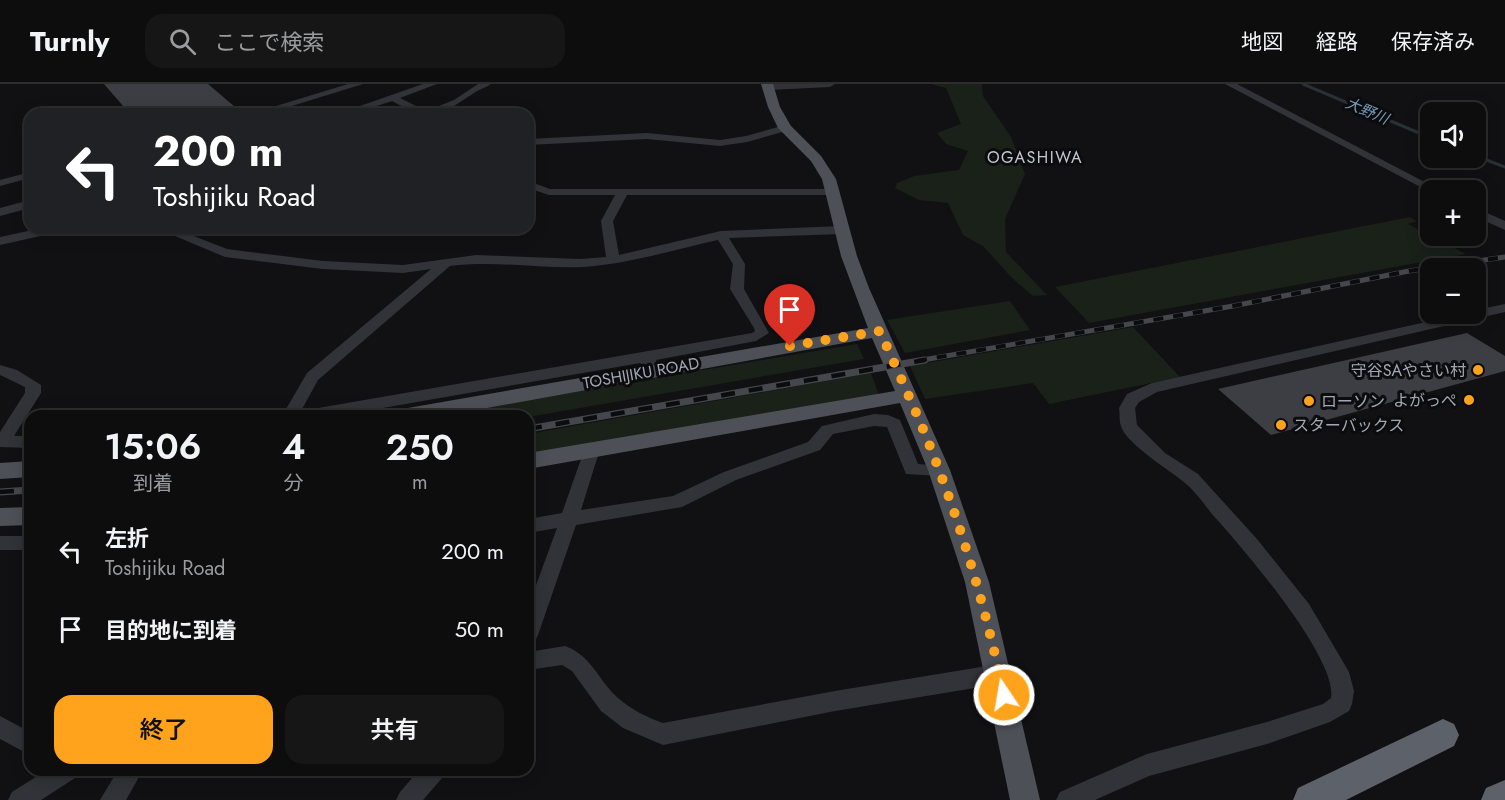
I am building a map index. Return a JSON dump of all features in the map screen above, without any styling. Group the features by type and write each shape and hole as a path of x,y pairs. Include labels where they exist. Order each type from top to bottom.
{"highway":[{"path":"1310,800 1443,735"},
{"path":"1498,800 1505,797"}],"main road":[{"path":"768,86 774,107 785,128 826,172 834,192 842,230 861,288 939,470 977,582 1025,800"},
{"name":"TOSHIJIKU ROAD","path":"431,410 648,365 880,331"},
{"path":"534,460 908,395"},
{"path":"0,471 24,469"},
{"path":"0,518 24,516"}],"street":[{"path":"336,108 358,84"},
{"path":"336,108 392,97 430,84"},
{"path":"442,108 486,84"},
{"path":"768,86 830,84"},
{"path":"1230,84 1420,183"},
{"path":"392,97 412,108"},
{"path":"534,142 647,136 720,143 747,139 785,128"},
{"path":"0,183 24,177"},
{"path":"534,186 549,192 834,192"},
{"path":"613,260 607,221 623,192"},
{"path":"0,212 24,206"},
{"path":"1486,217 1505,226"},
{"path":"177,234 225,253 323,265 403,269 477,259 580,263 613,260 721,235 842,230"},
{"path":"0,241 32,234"},
{"path":"343,410 648,365 744,340 762,333 736,289 739,264 721,235"},
{"path":"293,410 312,377 445,263"},
{"path":"1068,800 1147,765 1267,733 1330,712 1341,704 1343,691 1338,672 1302,610 1250,544 1192,479 1159,456 1129,427 1127,408 1133,398 1152,388 1505,308"},
{"path":"0,370 12,373 33,385 33,393 2,442 24,442"},
{"path":"534,525 676,502 730,476 814,446 828,430 874,420 894,424 912,470 939,470"},
{"path":"534,618 591,458 592,449"},
{"path":"0,451 24,451"},
{"path":"0,543 24,543"},
{"path":"534,660 565,654 579,664 616,710 631,721 663,734 999,674"},
{"path":"0,727 24,741"},
{"path":"20,800 58,776"},
{"path":"112,800 127,776"},
{"path":"408,800 429,776"}],"shaded area":[{"path":"931,84 982,84 983,96 1011,137 1025,174 1005,219 1006,252 1047,295 1033,296 1012,278 983,246 963,235 948,203 919,200 895,188 897,183 914,176 959,170 968,151 946,144 937,133 961,124 946,88"},
{"path":"1410,217 1417,221 1408,224 1420,230 1420,246 1451,246 1466,254 1444,258 1420,258 1420,262 1089,323 1055,287"},
{"path":"1010,301 1030,330 905,353 887,320"},
{"path":"1133,327 1180,377 1049,404 1033,383 925,399 910,366"},
{"path":"857,344 864,359 534,416 534,410 466,410"},
{"path":"871,373 879,395 534,457 534,433"}],"building":[{"path":"104,84 208,84 235,107 232,108 125,108"},
{"path":"1467,333 1505,356 1505,371 1271,435 1218,389"}],"waterway":[{"name":"大野川","path":"1303,84 1420,133"},
{"name":"大野川","path":"1486,160 1505,167"}],"railway":[{"path":"917,361 1233,306 1409,271 1505,257"},
{"path":"534,428 925,360"},
{"path":"0,492 24,490"}],"place":[{"name":"守谷SAやさい村","path":"1478,370"},
{"name":"よがっぺ","path":"1469,400"},
{"name":"ローソン","path":"1309,401"},
{"name":"スターバックス","path":"1281,425"}],"district":[{"name":"OGASHIWA","path":"1035,157"}],"route":[{"path":"790,346 880,331 939,470 962,537 977,582 1004,695"}]}
